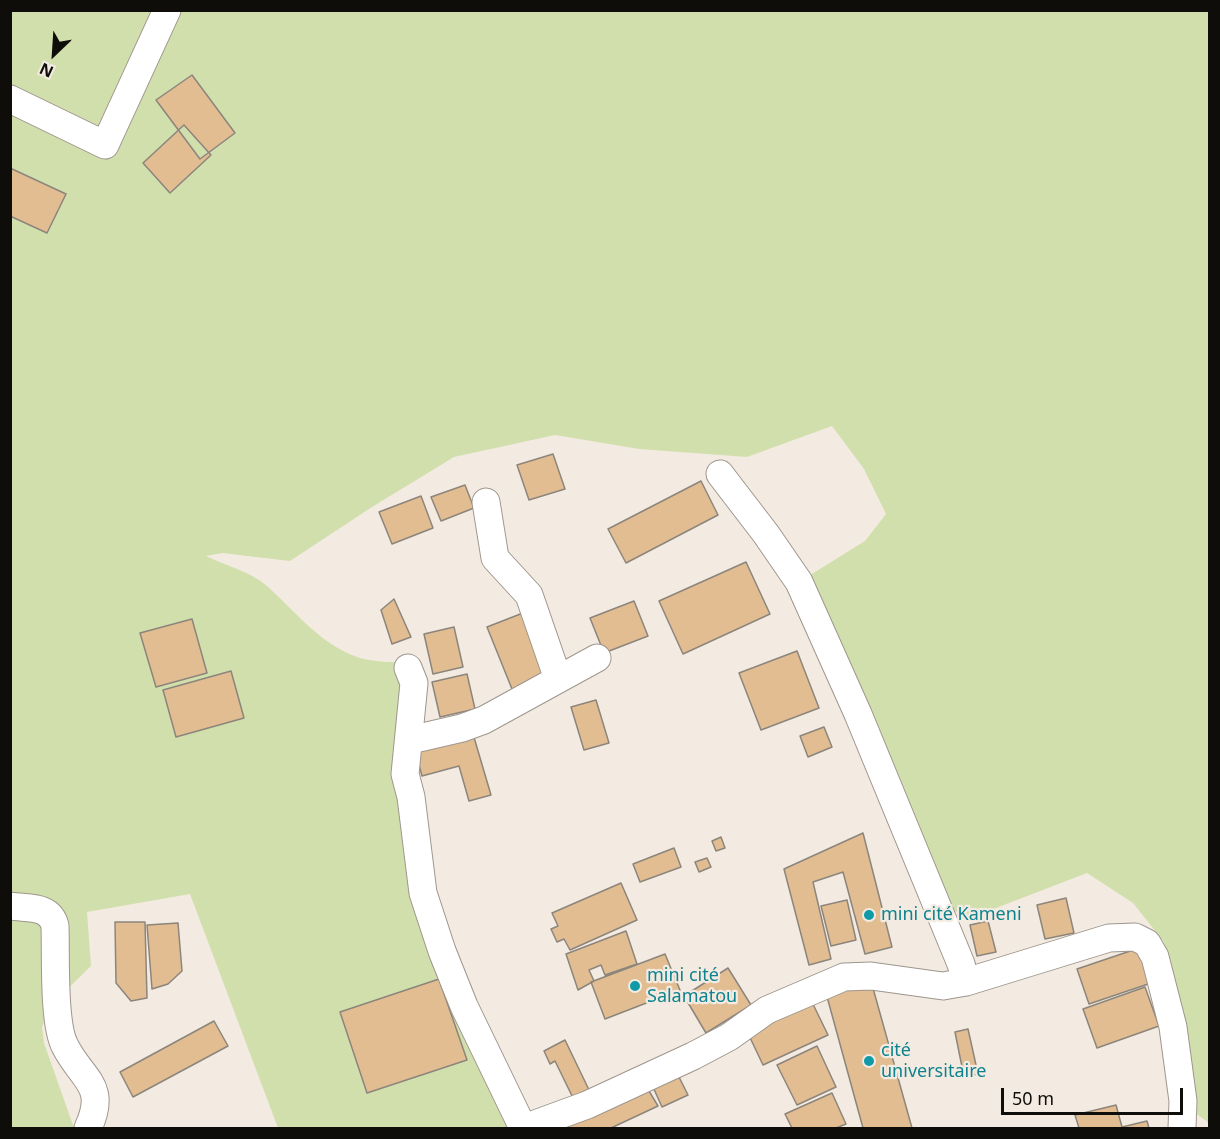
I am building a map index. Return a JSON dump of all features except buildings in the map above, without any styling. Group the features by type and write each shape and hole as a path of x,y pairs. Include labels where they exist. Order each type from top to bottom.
{"street":[{"path":"10,99 105,145 167,10"},
{"path":"720,474 799,582 862,724 961,963 966,982"},
{"path":"486,502 495,558 529,595 558,679"},
{"path":"410,740 471,725 597,658"},
{"path":"408,668 414,682 405,774 411,797 423,893 442,951 464,1006 523,1128 587,1105 693,1056 729,1037 768,1010 844,977 871,976 943,986 966,982 1109,938 1135,937 1147,943 1155,957 1173,1027 1183,1101 1182,1128"},
{"path":"10,906 42,910 49,912 53,917 59,1026 64,1045 93,1086 95,1094 95,1105 88,1128"}],"green space":[{"path":"10,11 1209,11 1209,1123 1194,1112 1164,942 1133,903 1087,873 970,918 952,910 799,582 865,541 886,514 864,469 832,426 747,457 639,449 555,435 454,457 290,561 222,553 206,556 260,581 320,636 344,651 371,660 412,664 423,893 523,1128 278,1128 190,894 87,912 91,966 51,1005 42,1027 44,1043 74,1128 11,1128"}],"place":[{"name":"mini cité Kameni","path":"869,915"},
{"name":"mini cité Salamatou","path":"635,986"},
{"name":"cité universitaire","path":"869,1061"}]}
